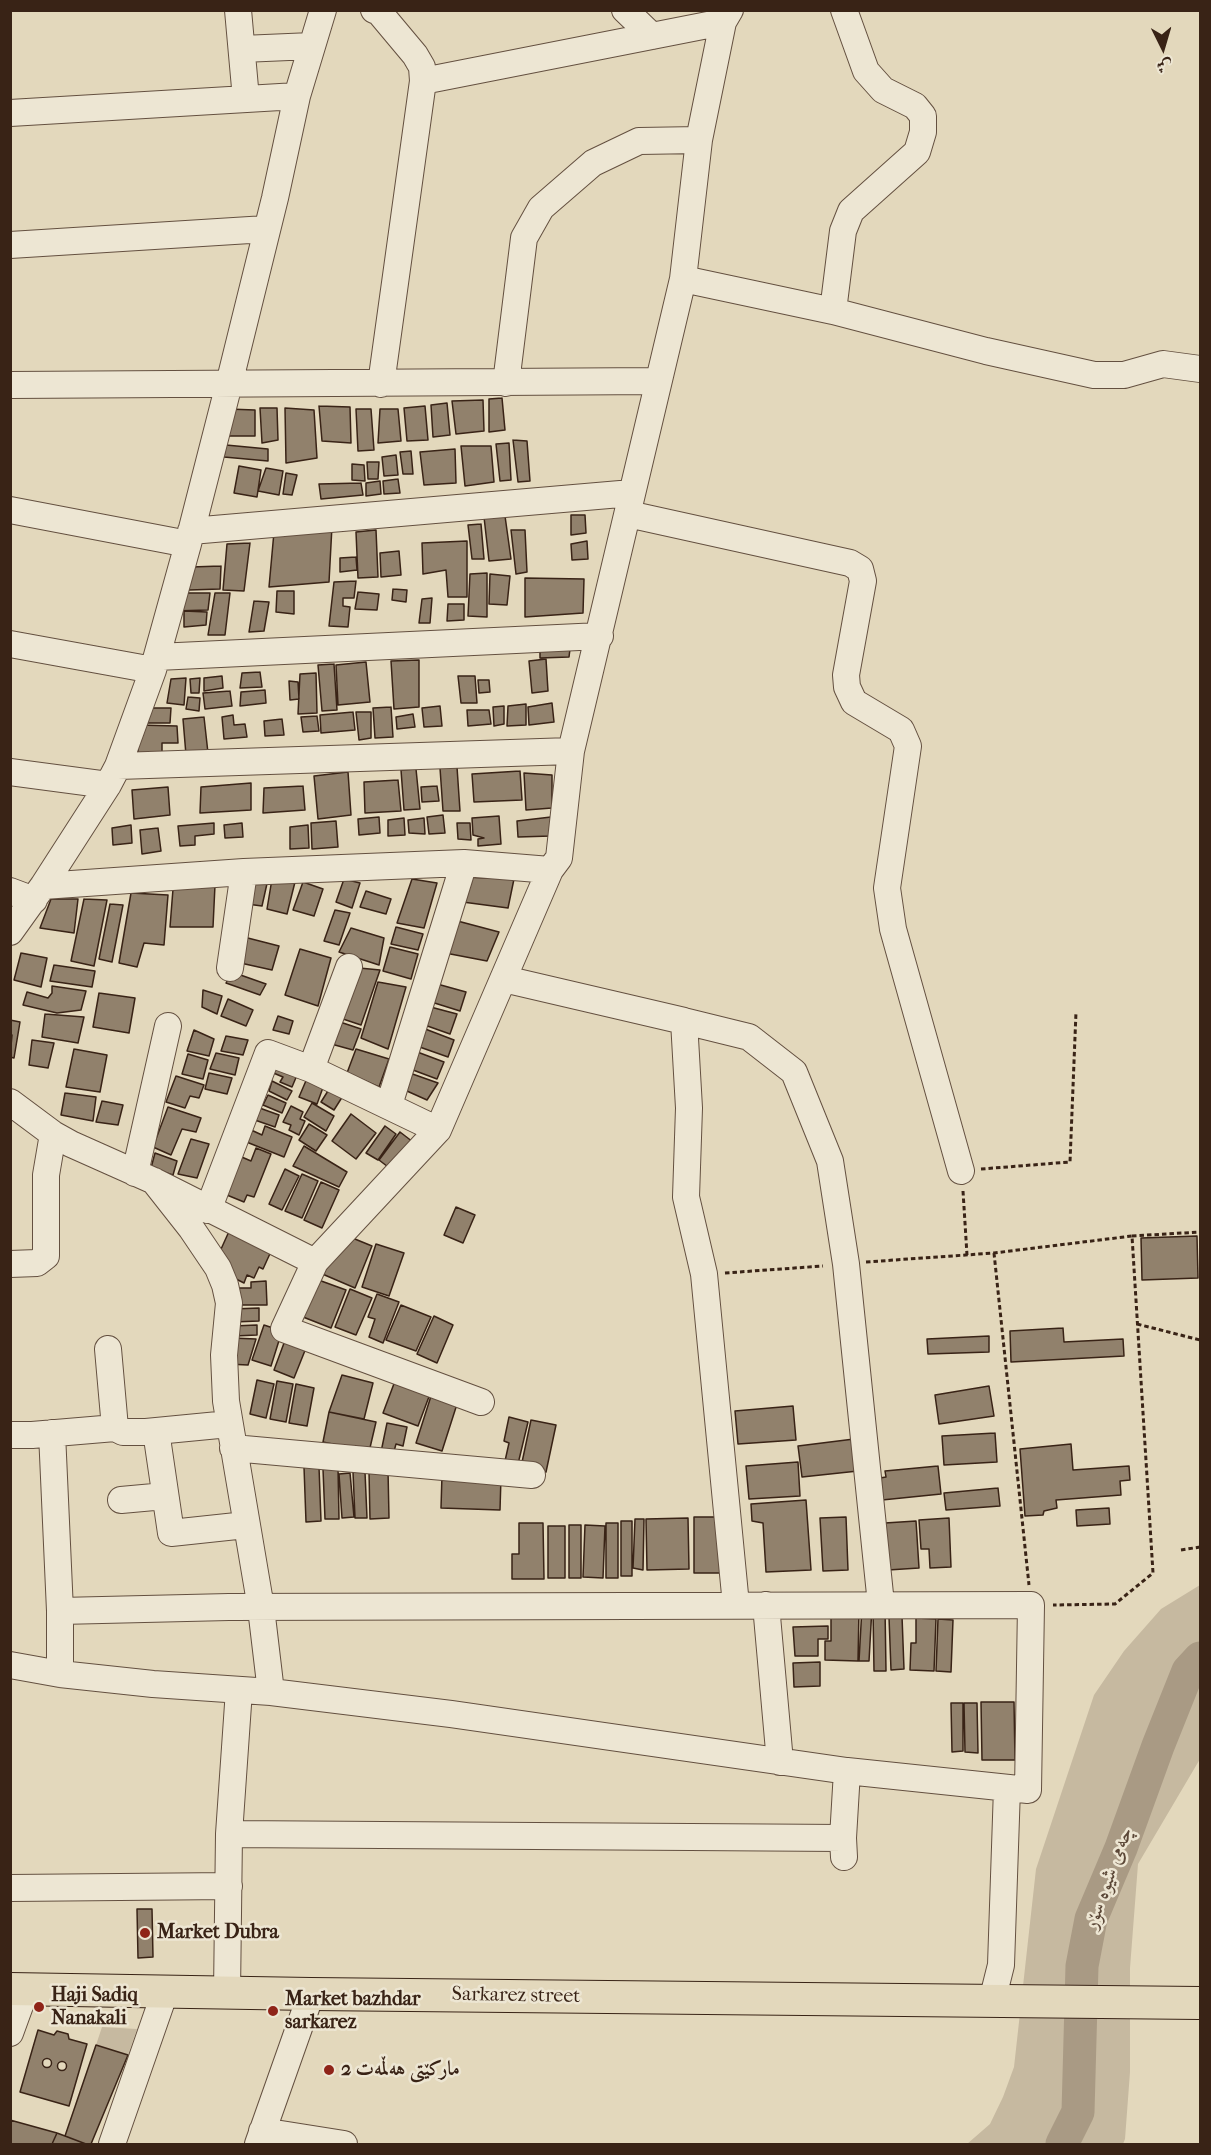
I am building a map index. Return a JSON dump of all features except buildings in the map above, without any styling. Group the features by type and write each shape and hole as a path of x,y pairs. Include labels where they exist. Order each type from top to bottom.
{"main road":[{"name":"Sarkarez street","path":"18,1989 1200,2003"}],"street":[{"path":"238,10 246,99"},
{"path":"10,932 29,892 113,776 155,663 229,384 297,96 323,10"},
{"path":"625,10 652,36"},
{"path":"833,311 843,231 851,211 917,152 923,132 923,116 915,106 883,90 866,71 844,10"},
{"path":"378,11 415,55 422,67 423,81 381,384"},
{"path":"423,81 652,36 727,16 699,140 683,279 571,751 559,858 550,870 438,1130 315,1262 284,1329 481,1402"},
{"path":"242,49 312,46"},
{"path":"10,113 297,96"},
{"path":"506,383 524,238 541,208 593,163 639,141 699,140"},
{"path":"10,245 266,229"},
{"path":"683,279 833,311 986,351 1094,375 1124,375 1163,364 1200,369"},
{"path":"10,385 658,381"},
{"path":"10,510 190,538 630,504 850,563 860,569 863,580 846,675 847,687 854,702 901,730 908,746 887,888 892,930 961,1171"},
{"path":"10,644 155,663 600,636"},
{"path":"10,772 113,776 571,751"},
{"path":"29,892 244,872 464,863 550,870"},
{"path":"389,1105 464,863"},
{"path":"230,968 244,872"},
{"path":"311,1069 349,967"},
{"path":"504,979 749,1037 794,1072 830,1161 846,1264 881,1604"},
{"path":"684,1021 689,1108 686,1197 704,1275 736,1605"},
{"path":"145,1177 168,1026"},
{"path":"208,1210 268,1053 311,1069 438,1130"},
{"path":"10,1102 53,1134 315,1262"},
{"path":"10,1264 37,1263 46,1256 46,1175 53,1134"},
{"path":"145,1177 191,1228 218,1268 225,1285 229,1303 224,1354 226,1401 261,1608 271,1692"},
{"path":"108,1349 115,1428"},
{"path":"10,1435 115,1428 123,1432 156,1431 231,1436 532,1475"},
{"path":"156,1431 171,1533 246,1525"},
{"path":"52,1433 60,1611 60,1674"},
{"path":"121,1500 165,1496"},
{"path":"10,1665 60,1674 153,1684 271,1692 451,1714 847,1771 1028,1790 1031,1605 881,1604 60,1611"},
{"path":"766,1605 780,1762"},
{"path":"227,1993 229,1834 239,1690"},
{"path":"229,1834 844,1847 847,1771"},
{"path":"1007,1788 1001,1965 1007,2002"},
{"path":"10,1888 229,1886"},
{"path":"10,2032 18,1989"},
{"path":"112,2145 165,1992"},
{"path":"311,1994 260,2138 344,2145"}],"path":[{"path":"967,1255 961,1171 1070,1162 1076,1012"},
{"path":"1132,1236 1154,1573 1115,1604 1031,1605 994,1253 1132,1236 1200,1232"},
{"path":"1137,1324 1200,1340"},
{"path":"1181,1550 1200,1546"}],"shaded area":[{"path":"1200,1585 1200,1759 1138,1864 1130,1968 1130,2072 1123,2144 967,2144 990,2124 1014,2067 1036,1869 1094,1695 1124,1651 1161,1609"},
{"path":"102,2027 137,2029 128,2055 96,2045"}],"waterway":[{"name":"چەمی شیوە سۆر","path":"1062,2144 1078,2112 1082,1966 1091,1919 1121,1848 1188,1671 1200,1658"}],"place":[{"name":"Market Dubra","path":"145,1933"},
{"name":"Haji Sadiq Nanakali","path":"39,2007"},
{"name":"Market bazhdar sarkarez","path":"273,2011"},
{"name":"مارکێتی هەڵمەت 2","path":"329,2070"}]}
